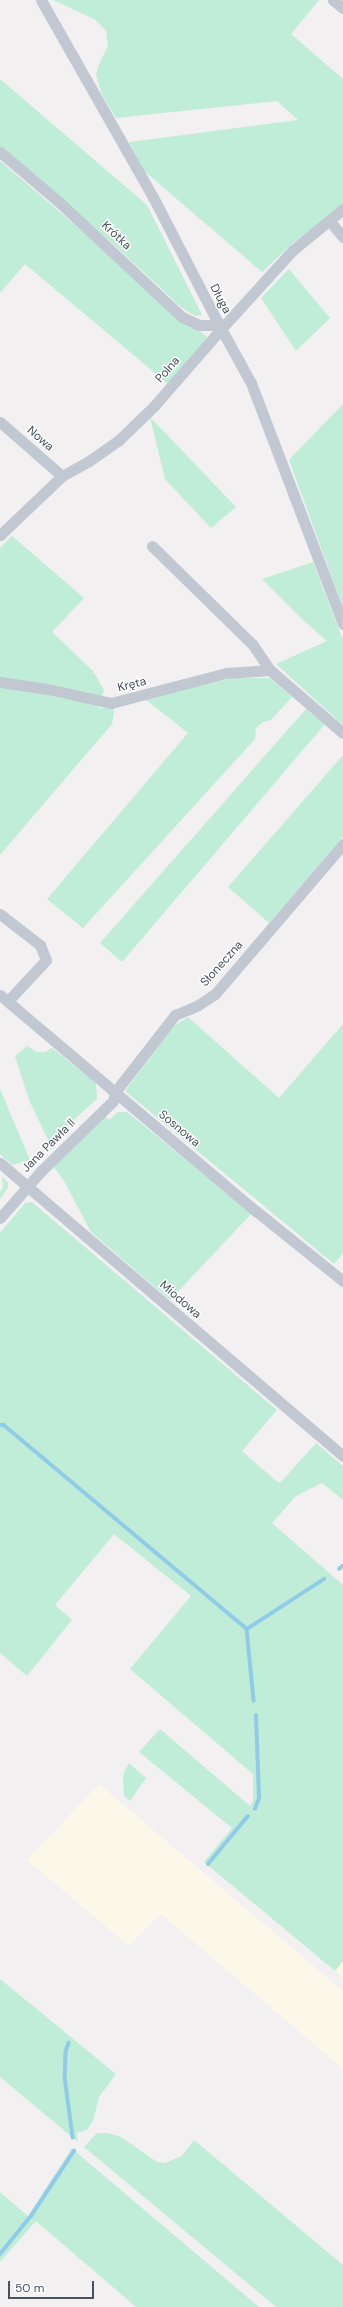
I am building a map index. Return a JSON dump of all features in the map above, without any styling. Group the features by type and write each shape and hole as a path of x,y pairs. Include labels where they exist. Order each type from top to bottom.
{"street":[{"name":"Długa","path":"41,0 153,197 220,327 251,383 263,411 343,624"},
{"path":"333,0 343,8"},
{"name":"Krótka","path":"0,152 59,202 182,316 199,325 220,327"},
{"name":"Polna","path":"0,535 62,476 89,461 119,440 154,406 220,327 294,250 343,209"},
{"path":"329,220 343,237"},
{"name":"Nowa","path":"0,422 62,476"},
{"path":"152,546 253,646 270,670 343,733"},
{"name":"Kręta","path":"0,682 48,689 111,703 226,673 270,670"},
{"name":"Słoneczna","path":"115,1092 175,1015 198,1005 215,994 343,844"},
{"path":"0,914 40,945 46,960 4,998"},
{"name":"Sosnowa","path":"4,998 343,1281"},
{"name":"Jana Pawła II","path":"0,1218 58,1154 113,1101 115,1092"},
{"name":"Miodowa","path":"0,1163 343,1456"}],"shaded area":[{"path":"99,1784 343,1991 343,2069 161,1914 129,1946 27,1860"},
{"path":"343,1961 343,1978 335,1971"}],"green space":[{"path":"53,0 319,0 291,34 343,79 343,206 294,242 262,272 144,171 129,142 298,120 277,101 116,118 102,95 96,75 99,64 108,46 106,31 96,20"},
{"path":"0,79 147,205 202,315 195,316 182,308 123,253 0,147"},
{"path":"0,161 208,338 168,384 25,264 0,293"},
{"path":"289,269 330,318 296,351 261,298"},
{"path":"343,404 343,608 289,460"},
{"path":"150,417 236,507 211,528 165,479"},
{"path":"12,536 84,598 52,632 93,671 104,690 98,708 113,708 114,713 112,724 0,855 0,548"},
{"path":"313,562 343,640 343,725 276,664 327,641 302,619 262,579"},
{"path":"233,678 270,678 292,697 271,720 263,722 256,728 255,739 83,928 47,899 188,733 145,699"},
{"path":"306,709 325,724 122,962 100,943"},
{"path":"343,755 343,837 269,923 228,887"},
{"path":"188,1017 279,1098 343,1024 343,1253 334,1264 125,1091 173,1027"},
{"path":"27,1046 37,1052 45,1052 52,1048 96,1083 97,1099 49,1142 29,1100 15,1056"},
{"path":"0,1089 30,1160 12,1165 0,1154"},
{"path":"118,1112 127,1112 252,1213 170,1300 91,1232 64,1181 53,1166 105,1116 109,1120"},
{"path":"2,1176 8,1183 8,1188 0,1199 0,1191 3,1188"},
{"path":"32,1202 277,1410 242,1451 275,1480 280,1483 316,1443 343,1466 343,1500 322,1483 296,1496 272,1523 343,1585 343,1961 335,1971 204,1862 232,1828 139,1752 160,1729 250,1806 253,1801 253,1774 130,1669 191,1596 114,1534 55,1605 72,1620 27,1676 0,1653 0,1233 25,1203"},
{"path":"129,1763 146,1778 130,1801 124,1796 123,1780 124,1772"},
{"path":"0,1979 116,2074 99,2097 93,2121 87,2130 77,2133 78,2142 0,2077"},
{"path":"97,2133 108,2133 121,2137 157,2162 165,2163 182,2156 194,2140 343,2265 343,2307 276,2307 84,2147"},
{"path":"72,2148 259,2307 136,2307 36,2221 0,2262 0,2192 28,2216"}],"waterway":[{"path":"0,1425 4,1425 247,1629 324,1579"},
{"path":"339,1569 343,1566"},
{"path":"247,1629 254,1701"},
{"path":"255,1809 259,1798 256,1716"},
{"path":"208,1864 248,1816"},
{"path":"69,2043 66,2052 65,2077 73,2137"},
{"path":"0,2254 31,2216 74,2151"}]}
